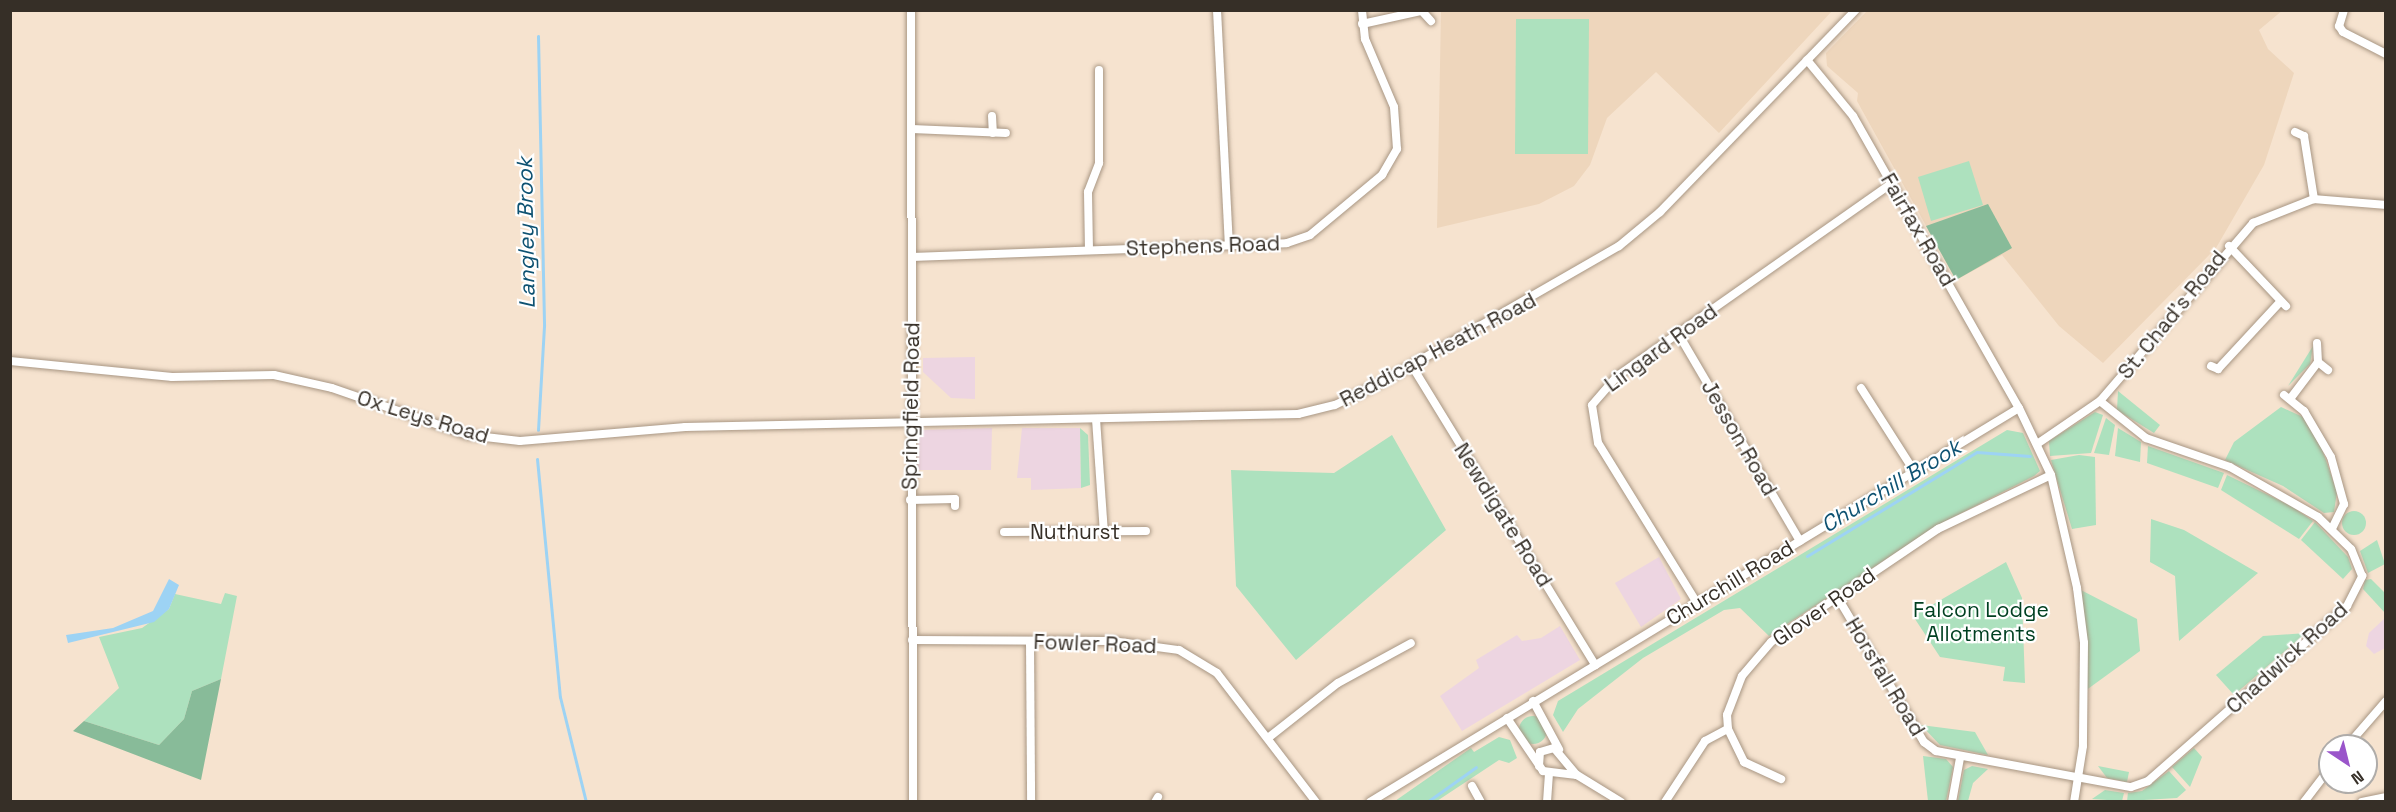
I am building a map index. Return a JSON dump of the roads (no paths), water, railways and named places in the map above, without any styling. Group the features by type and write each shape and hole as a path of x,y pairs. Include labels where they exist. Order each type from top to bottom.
{"street":[{"name":"Springfield Road","path":"911,10 910,500 913,801"},
{"path":"1217,10 1229,245"},
{"name":"Stephens Road","path":"912,258 1287,243 1310,235 1370,187 1391,161 1399,135 1394,107 1362,24 1362,10"},
{"name":"Reddicap Heath Road","path":"910,422 1298,414 1335,405 1412,366 1546,292 1642,229 1856,10"},
{"path":"2344,10 2339,26 2343,32 2385,54"},
{"path":"1362,24 1421,11 1431,21"},
{"name":"Fairfax Road","path":"1807,60 1842,100 1892,183 2019,408 2051,475 2080,605 2085,692 2074,801"},
{"path":"1089,250 1088,192 1099,164 1104,82 1099,70"},
{"path":"992,116 993,133"},
{"path":"912,129 1006,133"},
{"path":"2295,132 2304,136 2313,199"},
{"name":"Lingard Road","path":"1697,603 1598,443 1591,420 1592,405 1606,385 1892,183"},
{"name":"St. Chad's Road","path":"2037,444 2100,401 2229,246 2253,223 2313,199 2385,205"},
{"path":"2385,205 2385,210"},
{"path":"2211,366 2218,369 2283,304 2229,246"},
{"name":"Jesson Road","path":"1679,335 1800,541"},
{"path":"2317,343 2318,362 2287,397 2319,432 2341,486 2344,513 2332,529"},
{"name":"Ox Leys Road","path":"10,362 172,377 274,375 493,439 547,440 656,428 910,422"},
{"path":"2318,362 2328,370"},
{"name":"Newdigate Road","path":"1412,366 1595,665"},
{"path":"1862,388 1914,471"},
{"name":"Chadwick Road","path":"2078,779 2131,787 2148,781 2347,606 2362,576 2354,554 2332,529 2292,499 2230,467 2146,438 2100,401"},
{"name":"Churchill Road","path":"1370,801 2019,408"},
{"path":"1096,419 1104,532"},
{"name":"Glover Road","path":"1728,729 1736,691 1752,661 1938,529 2051,475"},
{"path":"910,500 955,499 955,506"},
{"name":"Nuthurst","path":"1004,532 1146,531"},
{"name":"Horsfall Road","path":"1838,598 1924,742 1960,758 2078,779"},
{"name":"Fowler Road","path":"912,640 1112,641 1179,650 1217,673 1316,801"},
{"path":"1030,641 1031,801"},
{"path":"1268,738 1338,683 1411,643"},
{"path":"1533,701 1562,754 1577,775 1621,801"},
{"path":"2357,734 2385,701"},
{"path":"1507,718 1539,767 1552,773 1577,775"},
{"path":"1665,801 1704,741 1728,729 1743,762 1781,779"},
{"path":"1539,767 1542,750 1562,754"},
{"path":"1547,801 1552,773 1562,754"},
{"path":"1952,801 1960,758"},
{"path":"2304,801 2318,783"},
{"path":"1472,786 1481,801"},
{"path":"2362,801 2385,797"}],"water":[{"path":"169,579 179,585 169,609 154,622 68,643 66,635 113,628 153,611"}],"waterway":[{"name":"Langley Brook","path":"538,36 544,326 538,430"},
{"name":"Churchill Brook","path":"1807,556 1977,452 2030,456"},
{"name":"Langley Brook","path":"537,459 560,697 586,802"},
{"name":"Churchill Brook","path":"1427,802 1476,767"}],"park label":[{"name":"Falcon Lodge Allotments","path":"1981,622"}]}
